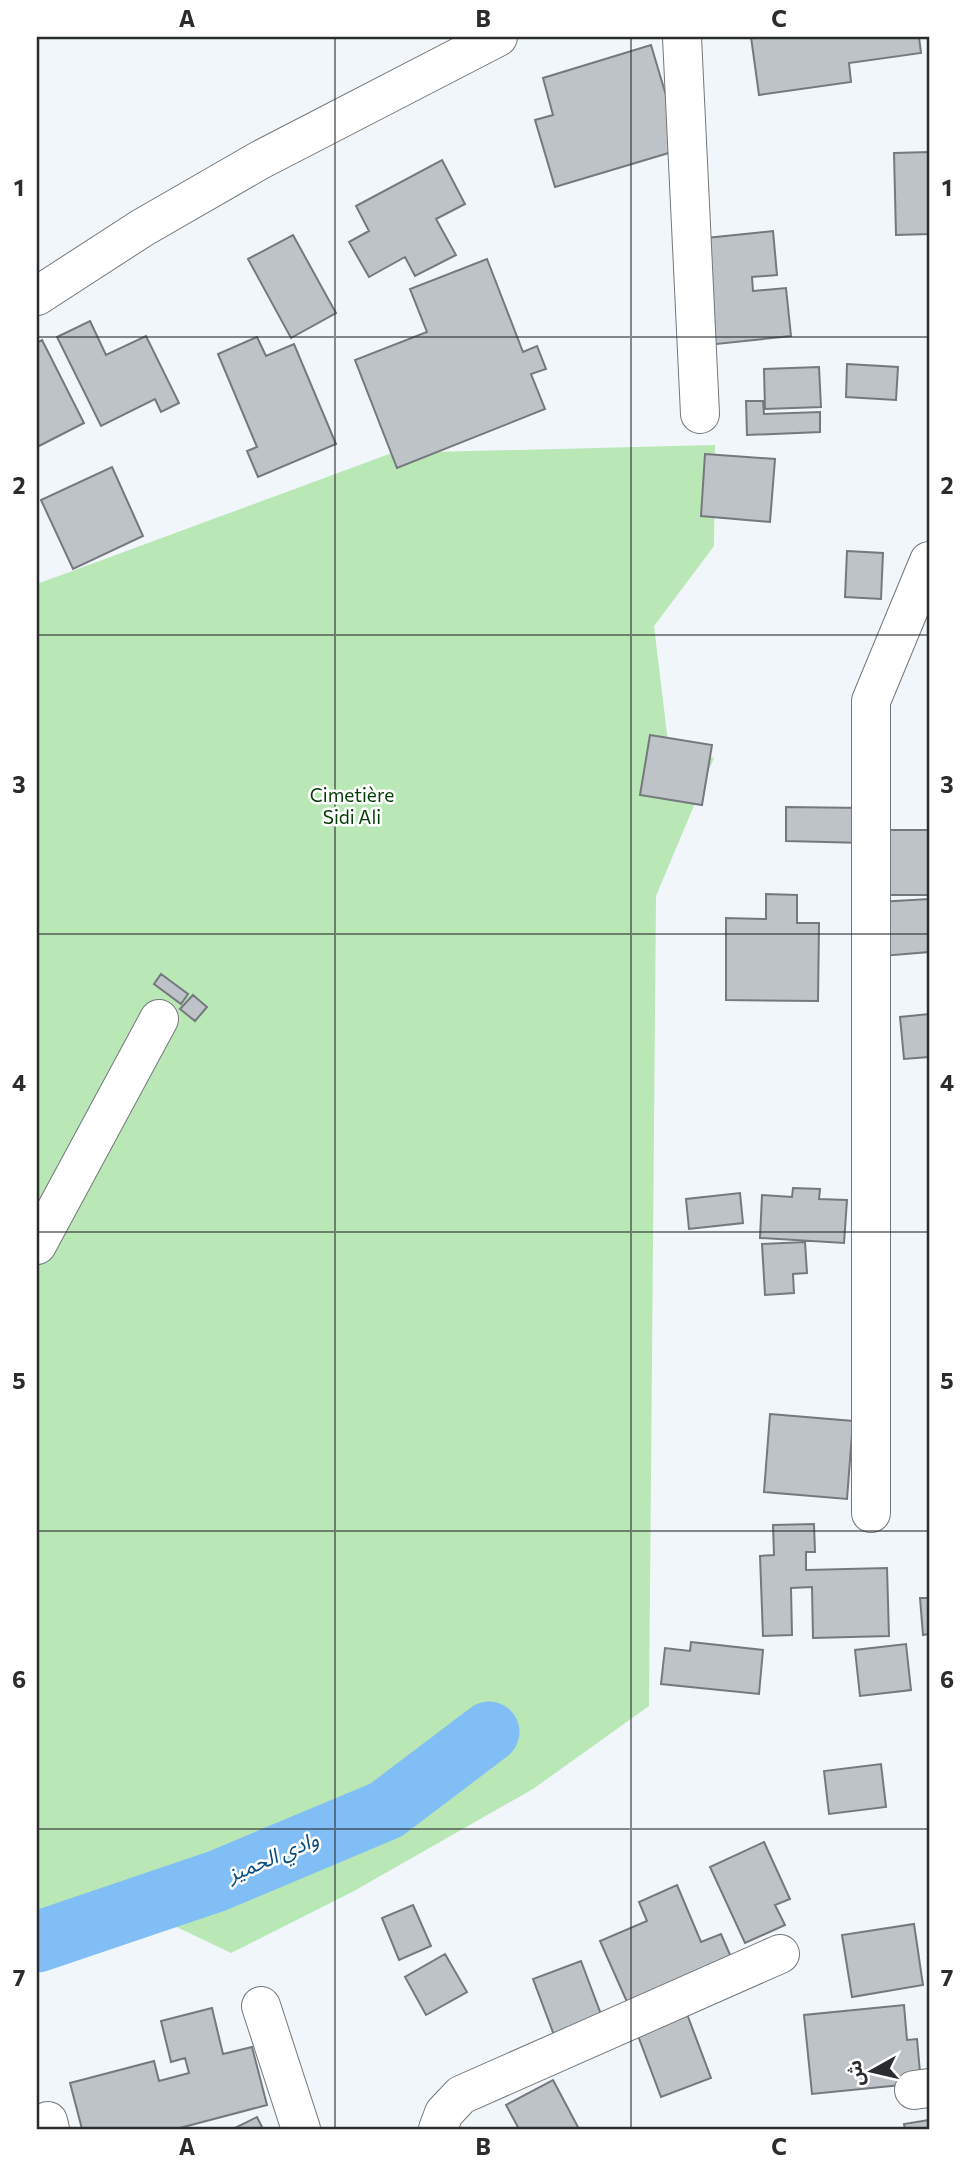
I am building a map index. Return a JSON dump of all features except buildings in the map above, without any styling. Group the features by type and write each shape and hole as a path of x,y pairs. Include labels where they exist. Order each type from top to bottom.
{"street":[{"path":"37,296 142,228 248,167 498,37"},
{"path":"682,37 700,414"},
{"path":"871,1513 871,701 929,561"},
{"path":"37,1245 159,1019"},
{"path":"438,2129 444,2113 461,2095 780,1954"},
{"path":"261,2006 301,2129"}],"green space":[{"name":"Cimetière Sidi Ali","path":"715,445 714,546 654,626 668,742 714,758 656,896 649,1706 533,1789 354,1891 231,1953 120,1900 62,1910 37,1927 37,584 392,453"}],"waterway":[{"name":"وادي الحميز","path":"37,1942 217,1881 386,1810 489,1732"}]}
